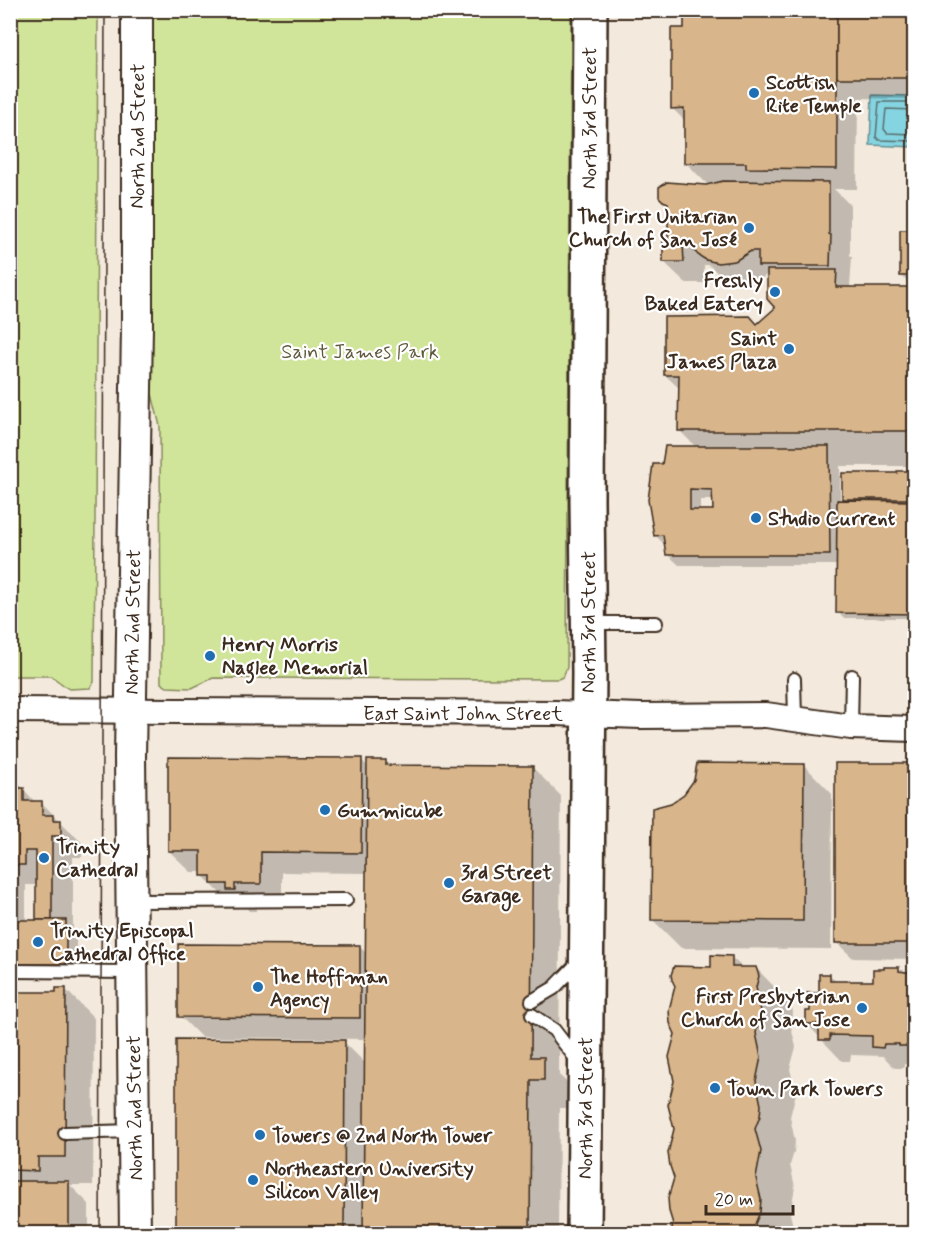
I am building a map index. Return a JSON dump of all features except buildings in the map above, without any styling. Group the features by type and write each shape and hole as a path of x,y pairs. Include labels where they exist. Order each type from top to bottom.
{"main road":[{"name":"North 3rd Street","path":"584,1233 590,10"}],"street":[{"name":"North 2nd Street","path":"135,1233 130,711 136,327 137,10"},
{"name":"East Saint John Street","path":"10,710 588,713 641,716 766,715 851,727 915,729"}],"lane":[{"path":"588,623 656,622"},
{"path":"851,727 852,676"},
{"path":"794,679 795,719"},
{"path":"131,901 345,900"},
{"path":"532,1000 554,988 586,953"},
{"path":"10,971 132,972"},
{"path":"532,1015 554,1030 569,1048 585,1074"},
{"path":"65,1133 134,1131"}],"green space":[{"path":"11,10 98,11 94,682 90,688 69,689 51,676 11,676"},
{"name":"Saint James Park","path":"153,11 571,11 567,667 563,677 558,679 213,678 192,688 167,687 161,683 160,426 151,390"}],"water":[{"path":"872,95 914,96 914,147 870,145"}],"tram line":[{"path":"100,1234 105,10"}],"place":[{"name":"Scottish Rite Temple","path":"754,93"},
{"name":"The First Unitarian Church of San José","path":"749,228"},
{"name":"Freshly Baked Eatery","path":"775,292"},
{"name":"Saint James Plaza","path":"789,349"},
{"name":"Studio Current","path":"756,518"},
{"name":"Henry Morris Naglee Memorial","path":"210,656"},
{"name":"Gummicube","path":"325,810"},
{"name":"Trinity Cathedral","path":"44,858"},
{"name":"3rd Street Garage","path":"449,883"},
{"name":"Trinity Episcopal Cathedral Office","path":"38,942"},
{"name":"The Hoffman Agency","path":"258,987"},
{"name":"First Presbyterian Church of San Jose","path":"862,1008"},
{"name":"Town Park Towers","path":"715,1088"},
{"name":"Towers @ 2nd North Tower","path":"260,1135"},
{"name":"Northeastern University Silicon Valley","path":"253,1180"}]}
